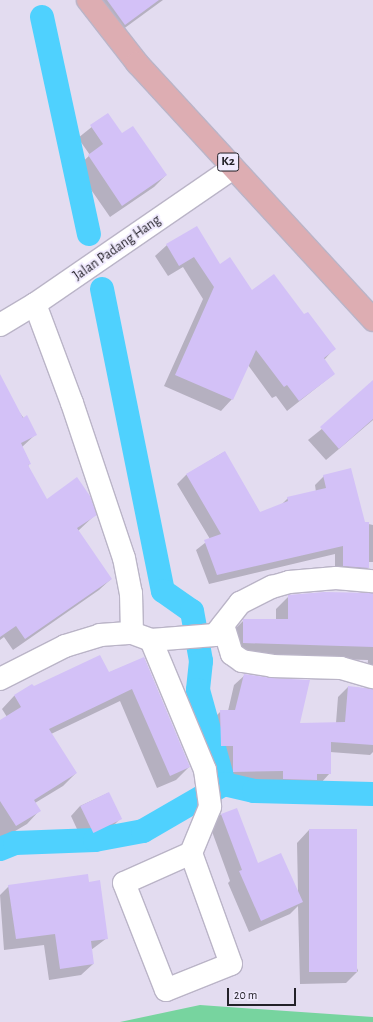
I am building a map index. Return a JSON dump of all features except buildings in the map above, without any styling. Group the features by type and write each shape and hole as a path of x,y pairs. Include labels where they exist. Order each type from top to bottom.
{"main road":[{"name":"K2","path":"88,0 137,63 373,320"}],"street":[{"name":"Jalan Padang Hang","path":"0,325 42,300 233,168"},
{"path":"42,300 72,403 124,558 142,637 205,770 210,807 191,853 231,964 166,990 124,883 191,853"},
{"path":"0,679 65,646 100,635 142,637 187,636 219,630 240,603 272,587 312,579 373,581"},
{"path":"219,630 232,654 242,661 272,666 341,668 373,677"}],"green space":[{"path":"200,1005 373,1017 373,1022 120,1022"}],"waterway":[{"path":"42,17 89,234"},
{"path":"102,289 163,591 192,611 201,661 198,690 224,784"},
{"path":"0,849 15,843 95,840 143,831 224,784 254,791 373,794"}]}
